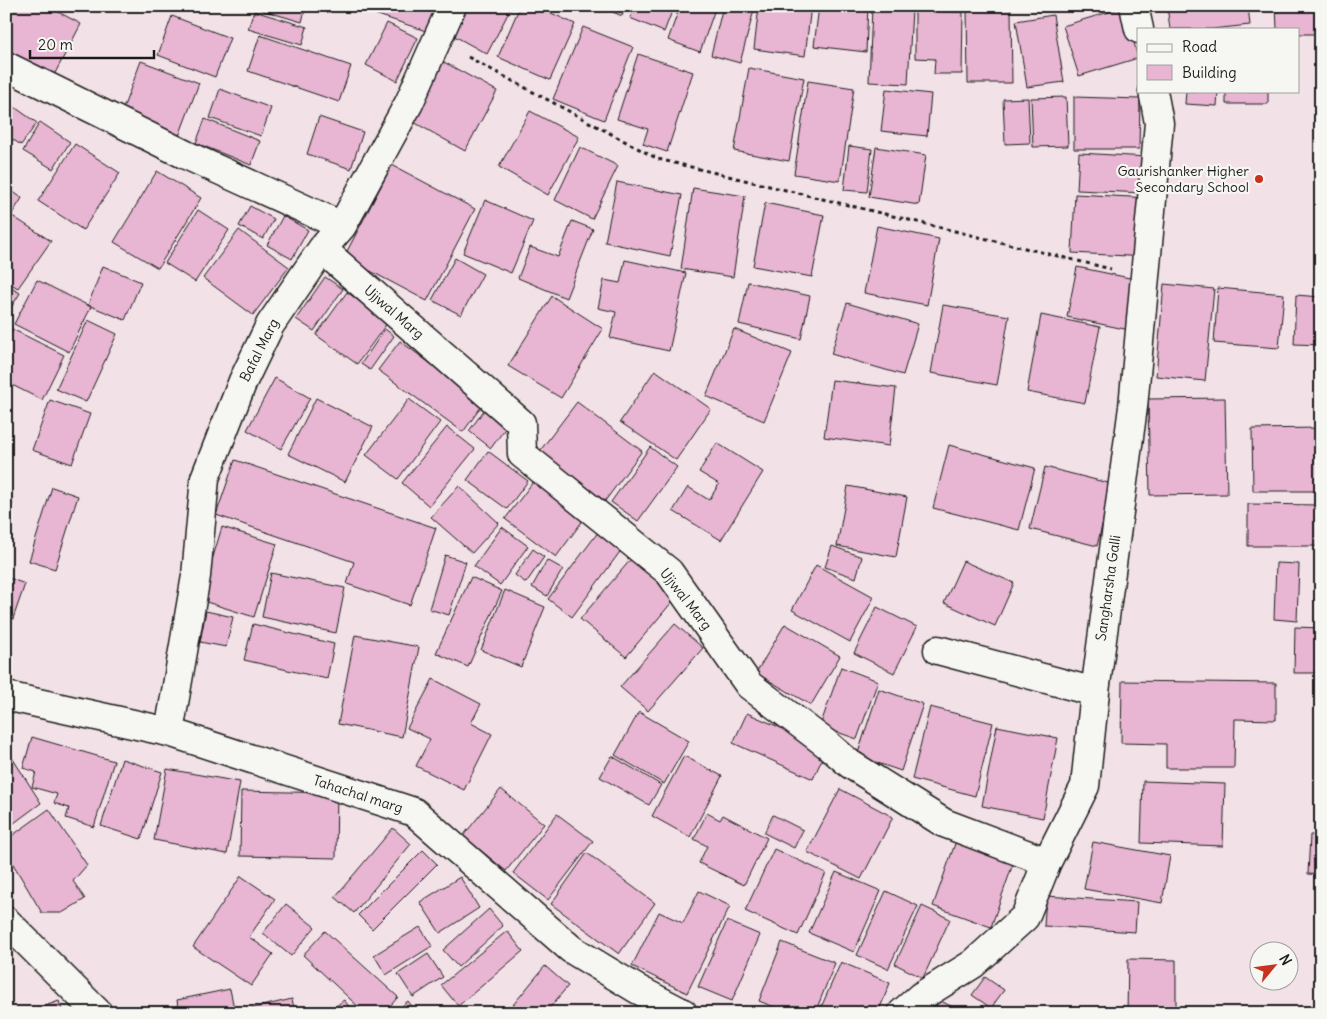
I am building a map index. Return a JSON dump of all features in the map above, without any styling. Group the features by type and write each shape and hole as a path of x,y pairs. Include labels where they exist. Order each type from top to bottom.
{"street":[{"name":"Bafal Marg","path":"169,732 196,576 205,478 243,381 270,325 322,249 342,226 409,102 452,6"},
{"path":"1134,6 1139,28"},
{"path":"6,66 186,155 342,226"},
{"name":"Sangharsha Galli","path":"902,1013 920,997 973,964 1025,917 1046,862 1085,786 1095,692 1132,407 1145,277 1159,123 1152,92"},
{"name":"Ujjwal Marg","path":"322,249 520,423 522,454 668,572 749,685 850,764 944,823 1046,862"},
{"path":"938,650 1095,692"},
{"name":"Tahachal marg","path":"6,696 169,732 414,812 571,949 637,989 684,1013"},
{"path":"6,921 98,1013"}],"path":[{"path":"437,40 658,159 1145,277"}],"building":[{"path":"6,6 47,6 81,24 54,75 6,50"},
{"path":"248,6 306,6 302,22"},
{"path":"351,6 440,6 432,33"},
{"path":"463,6 512,6 487,54 449,33"},
{"path":"520,6 536,6 575,24 550,80 498,57"},
{"path":"599,6 626,6 622,16"},
{"path":"635,6 674,6 664,32 630,18"},
{"path":"680,6 716,6 700,52 668,40"},
{"path":"723,6 755,6 740,63 711,55"},
{"path":"759,6 811,6 805,56 754,49"},
{"path":"819,6 868,6 866,52 814,46"},
{"path":"1040,6 1083,6 1041,11"},
{"path":"1167,6 1248,6 1250,25 1222,28 1170,28"},
{"path":"1276,6 1321,6 1321,34 1300,34 1300,28 1277,28"},
{"path":"872,7 912,9 908,84 869,82"},
{"path":"1125,7 1137,58 1079,76 1063,26"},
{"path":"967,9 1011,9 1012,83 968,83"},
{"path":"254,11 307,27 302,45 248,29"},
{"path":"915,11 963,12 962,74 934,74 935,59 915,58"},
{"path":"1053,15 1064,82 1027,87 1016,21"},
{"path":"172,16 230,38 215,77 158,55"},
{"path":"387,23 418,38 397,81 366,65"},
{"path":"583,27 633,47 604,120 553,99"},
{"path":"260,35 351,66 339,102 248,71"},
{"path":"638,54 693,72 667,152 643,144 648,129 617,119"},
{"path":"141,61 199,83 179,136 121,114"},
{"path":"442,61 497,91 465,151 410,120"},
{"path":"749,68 804,78 789,161 734,151"},
{"path":"808,81 854,88 840,181 794,174"},
{"path":"220,89 271,108 261,136 210,118"},
{"path":"886,89 931,94 927,136 881,131"},
{"path":"1186,92 1218,92 1217,106 1185,104"},
{"path":"1226,92 1268,92 1268,104 1226,104"},
{"path":"1066,97 1068,146 1033,147 1031,98"},
{"path":"1074,97 1140,99 1139,149 1074,149"},
{"path":"1028,98 1030,143 1005,144 1003,99"},
{"path":"6,101 37,123 21,145 6,135"},
{"path":"530,111 579,137 548,195 499,167"},
{"path":"319,117 363,132 351,169 307,154"},
{"path":"205,119 260,141 251,165 196,143"},
{"path":"40,122 70,142 53,169 23,151"},
{"path":"75,144 120,173 83,230 38,201"},
{"path":"849,146 872,149 867,192 844,190"},
{"path":"580,147 618,166 592,219 555,200"},
{"path":"876,147 926,155 919,205 869,197"},
{"path":"1079,153 1147,157 1145,193 1077,190"},
{"path":"392,165 475,209 427,301 344,257"},
{"path":"157,171 201,198 158,268 114,242"},
{"path":"617,182 682,195 670,256 605,242"},
{"path":"6,187 22,198 12,214 6,210"},
{"path":"693,188 745,196 733,277 681,269"},
{"path":"1075,194 1149,198 1146,257 1072,253"},
{"path":"485,200 533,221 511,273 463,253"},
{"path":"765,203 824,215 812,277 753,266"},
{"path":"250,206 274,219 263,239 239,226"},
{"path":"198,210 229,230 195,282 165,263"},
{"path":"6,212 51,241 18,288 6,281"},
{"path":"283,216 308,230 292,259 267,245"},
{"path":"572,221 593,229 566,298 518,278 530,247 558,257"},
{"path":"877,226 939,239 927,305 864,293"},
{"path":"239,230 289,267 253,315 203,278"},
{"path":"455,258 483,274 461,315 432,300"},
{"path":"625,260 686,273 669,351 610,338 616,312 598,308 604,280 620,283"},
{"path":"103,266 141,282 125,320 88,305"},
{"path":"1077,267 1144,281 1134,331 1067,317"},
{"path":"325,277 343,289 314,331 296,319"},
{"path":"37,280 91,307 69,352 14,324"},
{"path":"748,282 810,296 801,339 739,324"},
{"path":"1164,284 1214,289 1205,381 1156,376"},
{"path":"6,285 20,293 6,316"},
{"path":"1218,288 1284,294 1279,348 1214,343"},
{"path":"347,292 388,322 357,364 316,335"},
{"path":"1296,295 1321,297 1321,345 1294,344"},
{"path":"552,296 603,329 561,398 508,366"},
{"path":"847,303 918,324 903,375 831,354"},
{"path":"943,305 1009,316 997,385 931,373"},
{"path":"1041,315 1100,327 1085,403 1027,392"},
{"path":"88,320 117,334 86,402 56,389"},
{"path":"12,329 64,355 42,400 6,382 6,341"},
{"path":"385,329 394,336 370,370 361,364"},
{"path":"734,329 792,353 764,421 706,396"},
{"path":"400,341 484,403 463,432 378,370"},
{"path":"655,370 711,409 676,460 620,422"},
{"path":"275,378 310,398 281,449 247,430"},
{"path":"832,380 896,388 889,446 824,437"},
{"path":"316,398 373,427 345,482 288,454"},
{"path":"1225,398 1227,494 1150,495 1148,399"},
{"path":"409,399 440,422 398,479 366,455"},
{"path":"50,400 90,414 72,464 32,450"},
{"path":"577,402 642,451 605,501 539,452"},
{"path":"487,406 510,422 491,448 469,431"},
{"path":"447,427 475,449 429,506 402,483"},
{"path":"1320,428 1321,491 1253,491 1252,429"},
{"path":"717,443 763,472 721,540 673,511 688,487 709,500 719,484 699,472"},
{"path":"949,445 1035,468 1019,530 933,508"},
{"path":"650,447 677,467 638,521 611,502"},
{"path":"488,451 528,481 507,509 467,480"},
{"path":"235,460 436,528 410,605 347,584 354,562 216,515"},
{"path":"1045,467 1112,484 1097,546 1030,529"},
{"path":"533,482 584,519 556,557 505,519"},
{"path":"459,486 499,523 472,553 431,517"},
{"path":"848,486 907,497 896,557 837,546"},
{"path":"52,487 78,496 55,569 29,561"},
{"path":"6,501 13,503 6,519"},
{"path":"1248,504 1321,505 1321,546 1248,546"},
{"path":"222,527 277,544 254,617 200,600"},
{"path":"502,527 528,546 500,585 474,566"},
{"path":"599,531 622,549 572,617 548,599"},
{"path":"832,546 862,557 856,578 825,567"},
{"path":"533,549 544,557 526,583 515,575"},
{"path":"445,555 466,562 449,615 429,609"},
{"path":"632,558 677,596 626,657 580,619"},
{"path":"547,560 563,569 547,596 532,587"},
{"path":"963,561 1014,583 995,626 944,603"},
{"path":"1276,563 1299,564 1297,621 1274,619"},
{"path":"816,565 874,597 850,642 792,610"},
{"path":"271,573 345,588 336,633 262,617"},
{"path":"6,577 25,584 6,639"},
{"path":"471,577 502,591 468,667 436,653"},
{"path":"505,590 545,607 521,667 481,650"},
{"path":"877,607 917,627 894,673 854,653"},
{"path":"206,611 233,617 226,647 200,642"},
{"path":"253,624 334,644 327,679 244,660"},
{"path":"675,624 703,648 648,711 620,687"},
{"path":"785,624 840,656 811,705 756,673"},
{"path":"1295,627 1321,628 1320,673 1294,673"},
{"path":"355,635 419,647 402,737 338,724"},
{"path":"841,667 878,681 857,739 820,726"},
{"path":"433,679 481,704 471,723 492,734 464,790 416,766 430,739 407,728"},
{"path":"1122,681 1276,683 1276,720 1235,719 1234,768 1166,768 1166,744 1121,743"},
{"path":"879,689 923,704 901,771 857,756"},
{"path":"930,707 993,723 975,796 912,779"},
{"path":"639,712 689,741 664,784 615,755"},
{"path":"747,713 827,748 813,779 733,743"},
{"path":"997,726 1058,738 1043,818 982,806"},
{"path":"32,737 114,761 94,827 66,818 69,808 54,803 57,794 32,787 36,772 23,768"},
{"path":"6,748 41,803 6,829"},
{"path":"612,756 661,785 649,805 600,777"},
{"path":"684,756 722,776 690,837 652,816"},
{"path":"122,759 162,772 141,839 101,826"},
{"path":"167,769 240,782 227,854 154,840"},
{"path":"1143,781 1225,784 1223,846 1141,843"},
{"path":"501,789 544,824 506,871 463,836"},
{"path":"840,789 893,817 861,879 807,852"},
{"path":"241,791 337,793 336,858 240,856"},
{"path":"49,809 87,865 73,881 85,899 62,913 42,913 6,852 6,840"},
{"path":"707,813 720,820 723,815 767,838 744,885 699,863 707,846 694,839"},
{"path":"557,814 593,841 548,900 513,873"},
{"path":"773,815 803,830 794,848 764,833"},
{"path":"393,828 411,844 354,913 335,897"},
{"path":"1310,835 1321,835 1321,875 1308,874"},
{"path":"957,838 1015,858 991,927 933,906"},
{"path":"1093,842 1170,856 1162,903 1084,889"},
{"path":"774,849 826,873 798,935 745,911"},
{"path":"423,850 437,864 372,929 358,915"},
{"path":"587,853 655,903 619,954 551,904"},
{"path":"836,872 881,891 854,952 809,933"},
{"path":"241,876 275,899 249,937 273,954 251,986 193,947"},
{"path":"460,877 479,908 440,933 420,902"},
{"path":"699,891 730,906 687,993 632,966 659,912 683,923"},
{"path":"886,891 918,906 888,969 857,955"},
{"path":"1046,896 1137,902 1135,932 1044,926"},
{"path":"286,904 315,927 291,956 263,933"},
{"path":"922,906 950,919 923,978 895,964"},
{"path":"489,909 503,926 458,967 443,950"},
{"path":"727,921 760,935 732,1001 698,987"},
{"path":"420,927 432,946 386,975 374,955"},
{"path":"325,931 398,997 384,1013 365,1013 303,955"},
{"path":"507,931 523,951 458,1006 441,985"},
{"path":"782,942 835,963 815,1013 789,1013 759,1001"},
{"path":"428,954 443,977 413,997 398,974"},
{"path":"1128,959 1176,960 1176,1013 1127,1013"},
{"path":"841,962 890,983 878,1013 819,1012"},
{"path":"545,966 568,986 545,1013 511,1013 508,1011"},
{"path":"985,977 1004,990 991,1008 972,995"},
{"path":"230,989 235,1013 179,1013 177,1000"},
{"path":"292,999 295,1013 245,1013 245,1010"},
{"path":"344,1000 354,1013 327,1013"},
{"path":"939,1000 964,1013 933,1013"},
{"path":"59,1001 63,1013 25,1013"},
{"path":"408,1001 417,1013 394,1013"}],"place":[{"name":"Gaurishanker Higher Secondary School","path":"1259,179"}]}
